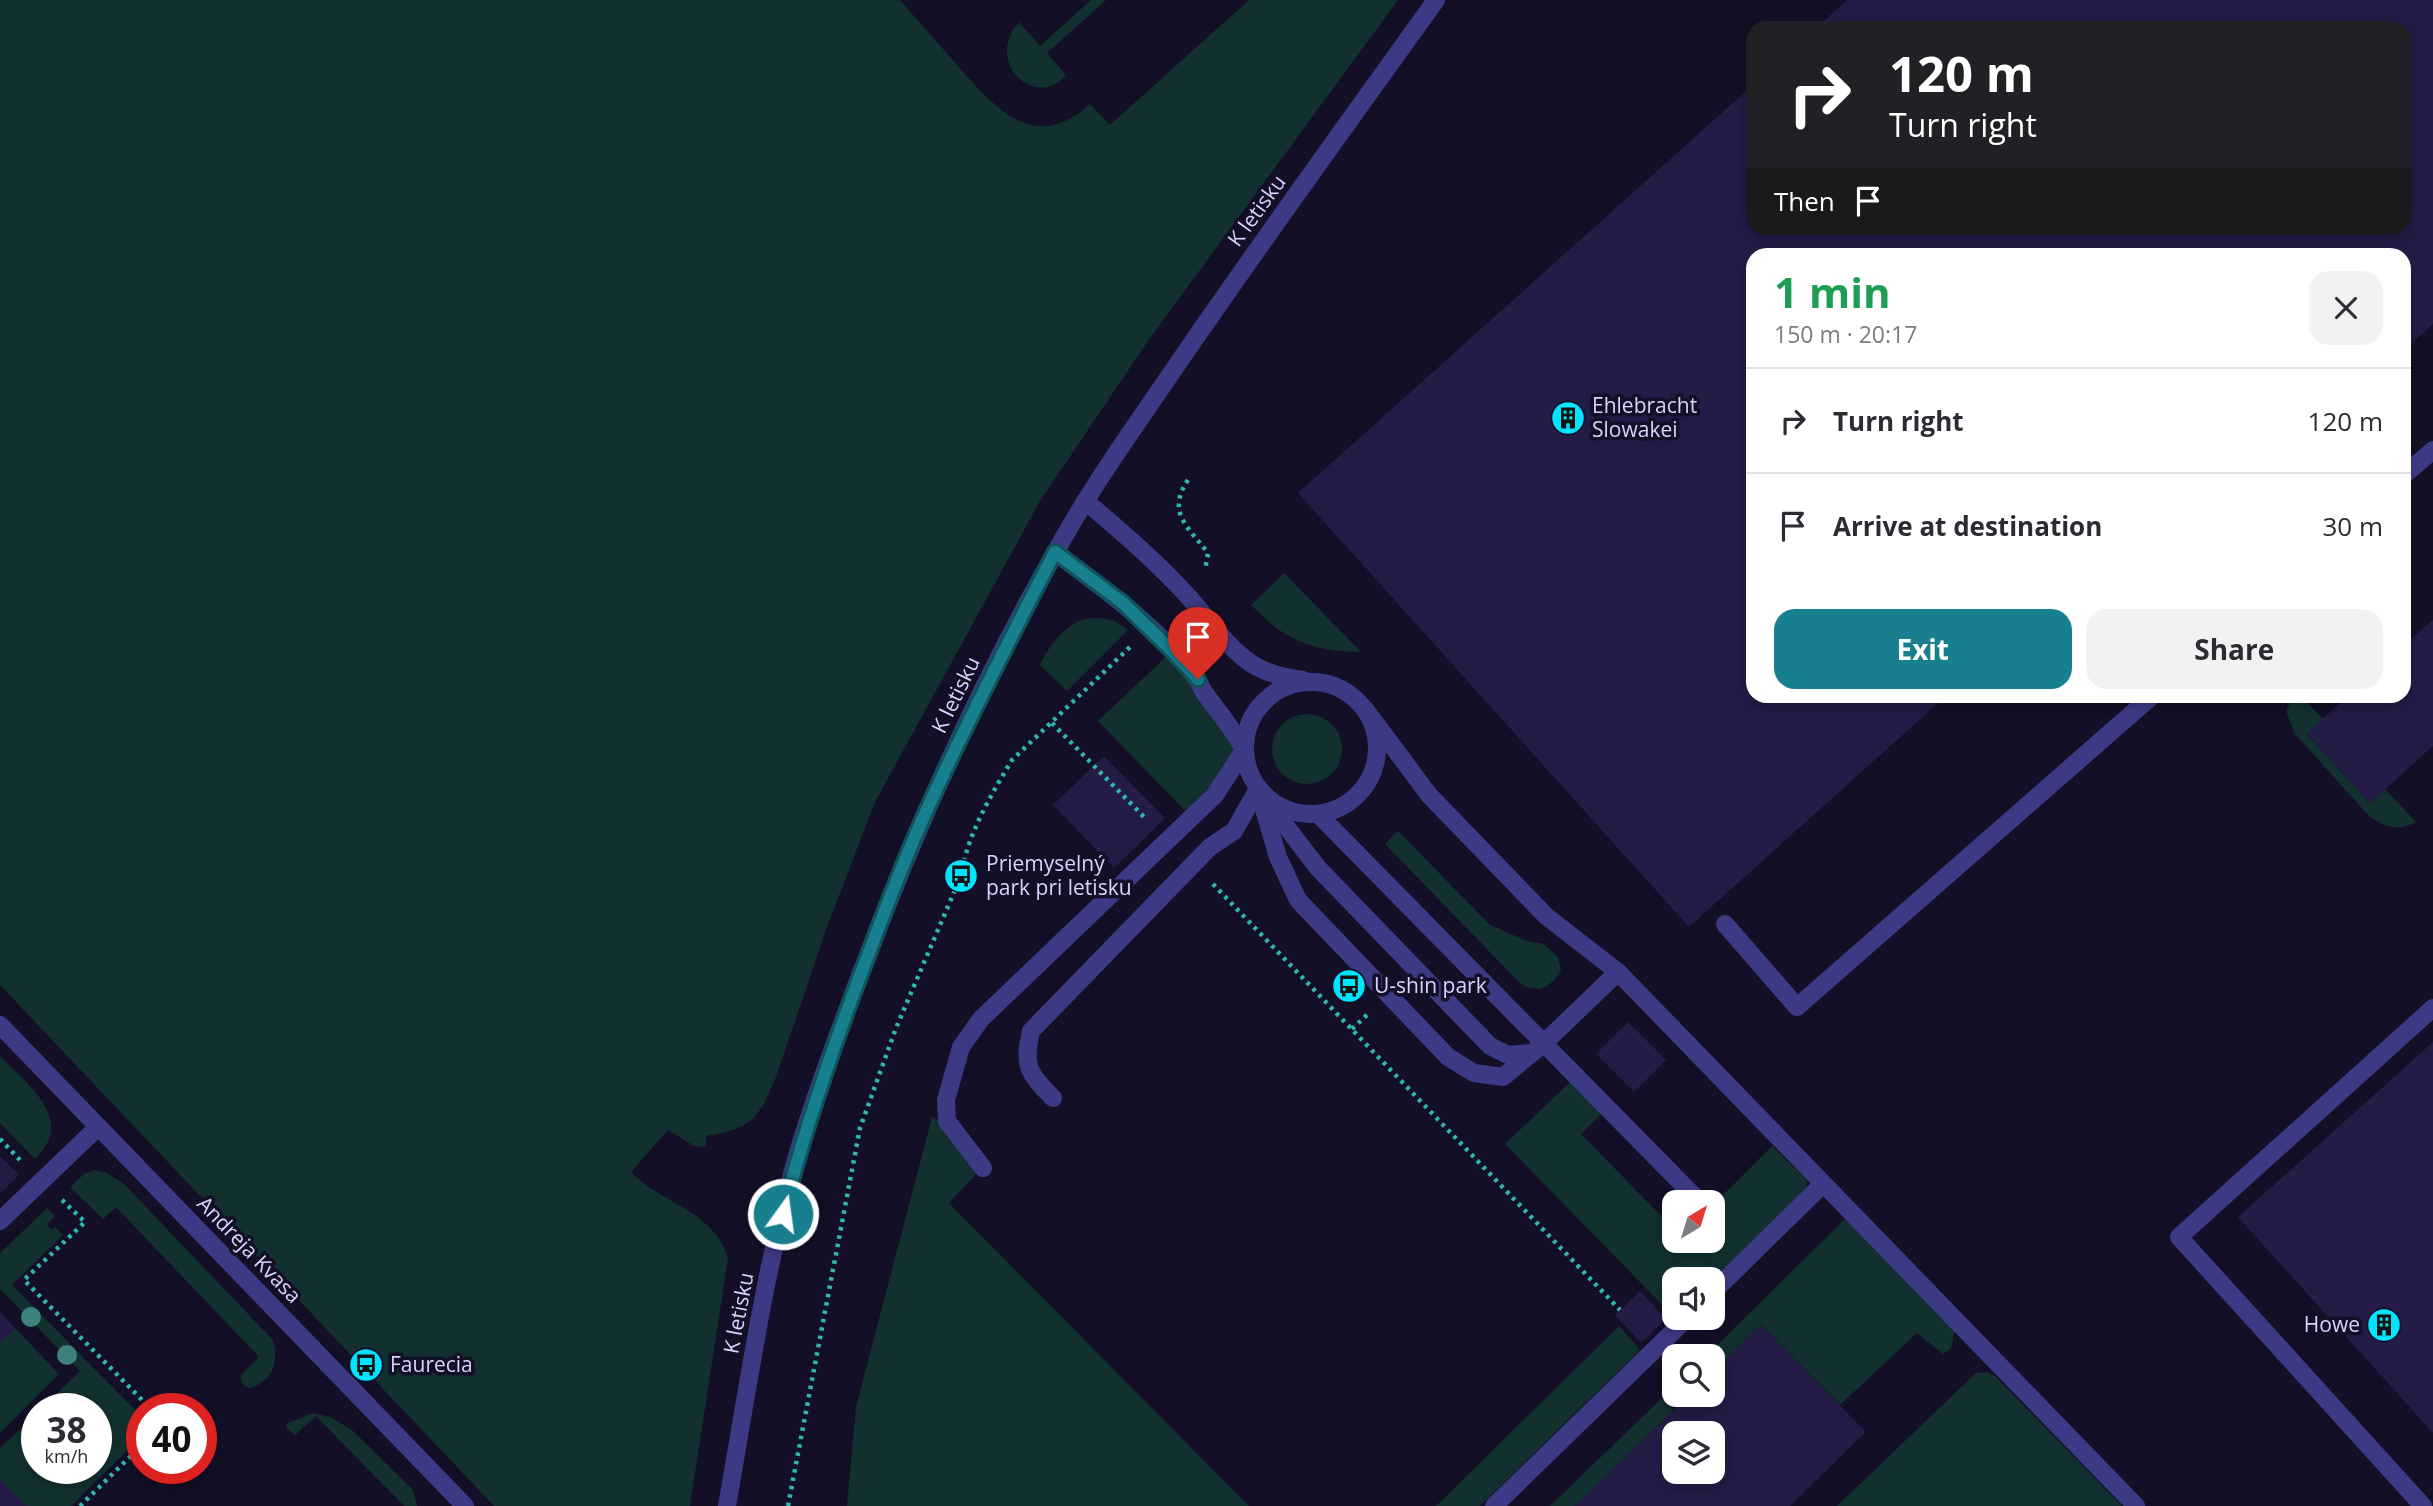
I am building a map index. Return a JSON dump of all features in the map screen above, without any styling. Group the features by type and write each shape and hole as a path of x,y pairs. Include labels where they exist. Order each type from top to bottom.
{"street":[{"name":"K letisku","path":"727,1506 758,1325 799,1152 827,1063 881,920 935,792 993,672 1055,552 1085,501 1247,264 1436,0"},
{"path":"2411,469 2433,450"},
{"path":"1085,501 1136,543 1185,593 1238,654 1255,666 1281,677 1331,685 1350,694 1365,709 1429,795 1546,916 1618,972 2136,1506"},
{"path":"1055,552 1123,603 1198,679 1202,691 1234,730 1244,750 1248,770 1258,789 1318,868 1490,1046 1508,1055 1537,1049"},
{"path":"983,1168 947,1121 946,1100 961,1046 981,1019 1215,796 1244,750 1247,729 1261,705 1271,695 1289,685 1310,681"},
{"path":"1725,924 1797,1007 2144,703"},
{"path":"1258,789 1275,805 1296,814 1319,815 1341,808 1360,794 1373,775 1378,752 1375,730 1365,709"},
{"path":"1052,1098 1033,1077 1026,1055 1031,1031 1210,848 1234,831 1258,789"},
{"path":"1258,789 1278,857 1298,900 1448,1057 1474,1073 1503,1077 1537,1049 1618,972"},
{"path":"1319,815 1380,874 1537,1049 1689,1190"},
{"path":"2423,1506 2179,1237 2433,1008"},
{"name":"Andreja Kvasa","path":"0,1025 465,1506"},
{"path":"0,1221 98,1127"},
{"path":"1725,1280 1822,1185"},
{"path":"1494,1506 1675,1330"}],"path":[{"path":"1188,480 1177,505 1182,519 1208,553 1204,575"},
{"path":"788,1506 860,1128 896,1028 961,876 965,852 1012,760 1131,645"},
{"path":"1052,723 1092,767 1168,840"},
{"path":"1194,864 1620,1310"},
{"path":"0,1139 41,1182 85,1222 24,1280 135,1393"},
{"path":"80,1506 126,1461"}],"green space":[{"path":"0,0 900,0 971,81 1001,110 1017,120 1034,125 1051,125 1070,119 1090,104 1110,125 1249,0 1398,0 1150,338 1040,501 875,802 764,1104 754,1118 743,1126 706,1136 706,1147 694,1146 668,1130 631,1172 700,1219 721,1242 728,1258 690,1506 494,1506 0,985"},
{"path":"1091,0 1106,0 1047,53 1066,75 1055,85 1042,88 1018,78 1010,67 1007,53 1009,38 1019,22 1040,46"},
{"path":"1284,573 1361,652 1328,649 1300,642 1276,627 1251,605"},
{"path":"1084,619 1115,621 1128,630 1067,691 1040,665 1047,651 1070,626"},
{"path":"1172,651 1244,750 1192,818 1098,721"},
{"path":"2290,703 2308,703 2323,719 2307,734 2369,802 2385,789 2416,822 2404,827 2392,827 2369,816 2295,734 2286,711"},
{"path":"1314,714 1327,720 1336,729 1340,735 1340,763 1332,774 1321,782 1300,784 1282,774 1274,763 1272,742 1282,724 1293,716"},
{"path":"1398,831 1490,925 1527,941 1544,944 1558,957 1561,970 1554,981 1541,989 1528,988 1519,982 1385,844"},
{"path":"0,1056 34,1091 50,1117 51,1131 47,1145 35,1159 0,1123"},
{"path":"1570,1082 1601,1114 1581,1134 1662,1217 1662,1253 1726,1253 1726,1192 1772,1146 1807,1180 1807,1190 1725,1270 1725,1267 1662,1267 1662,1305 1505,1144"},
{"path":"932,1117 941,1122 977,1173 949,1203 1249,1506 847,1506 856,1407"},
{"path":"95,1170 107,1173 125,1185 272,1339 275,1362 264,1381 250,1388 244,1386 240,1376 259,1357 116,1207 103,1219 70,1187 84,1174"},
{"path":"47,1208 55,1216 47,1225 52,1230 55,1227 63,1235 12,1285 126,1401 126,1452 112,1466 112,1393 57,1393 80,1371 0,1289 0,1253"},
{"path":"1846,1218 1955,1328 1951,1349 1943,1354 1917,1333 1840,1405 1761,1325 1725,1360 1725,1344 1718,1344"},
{"path":"1619,1326 1640,1350 1480,1506 1436,1506"},
{"path":"15,1328 59,1374 40,1393 21,1393 21,1412 0,1433 0,1343"},
{"path":"1987,1372 1995,1376 2122,1506 1837,1506 1976,1373"},
{"path":"1662,1398 1662,1407 1671,1407 1674,1410 1575,1506 1550,1506"},
{"path":"313,1413 330,1417 352,1430 413,1490 417,1506 404,1506 316,1416 295,1435 286,1427 286,1424"},
{"path":"21,1428 21,1484 93,1484 71,1506 26,1506 0,1480 0,1448"}],"building":[{"name":"Ehlebracht Slowakei","path":"1847,0 2433,0 2433,324 2411,344 2411,248 1746,248 1746,703 1938,703 1689,927 1298,493 1746,91 1746,235 2411,235 2411,21 1824,21"},
{"path":"2433,620 2433,746 2370,803 2307,733 2340,703 2411,703 2411,639"},
{"path":"1104,756 1165,818 1114,868 1053,805"},
{"path":"1628,1022 1666,1060 1634,1092 1596,1054"},
{"name":"Howe","path":"2433,1042 2433,1433 2238,1217"},
{"path":"0,1156 19,1175 0,1194"},
{"path":"1640,1291 1662,1315 1662,1323 1641,1343 1615,1315"},
{"path":"0,1312 15,1328 0,1343"},
{"path":"1761,1325 1866,1432 1790,1506 1575,1506 1662,1422 1662,1484 1725,1484 1725,1421 1663,1421 1678,1407 1725,1407 1725,1360"},
{"path":"0,1480 26,1506 0,1506"}],"place":[{"name":"Ehlebracht Slowakei","path":"1568,418"},
{"name":"Priemyselný park pri letisku","path":"961,876"},
{"name":"U-shin park","path":"1349,986"},
{"name":"Howe","path":"2384,1325"},
{"name":"Faurecia","path":"366,1365"}],"route":[{"path":"783,1214 827,1063 881,920 935,792 1055,552 1123,603 1198,679"}]}
